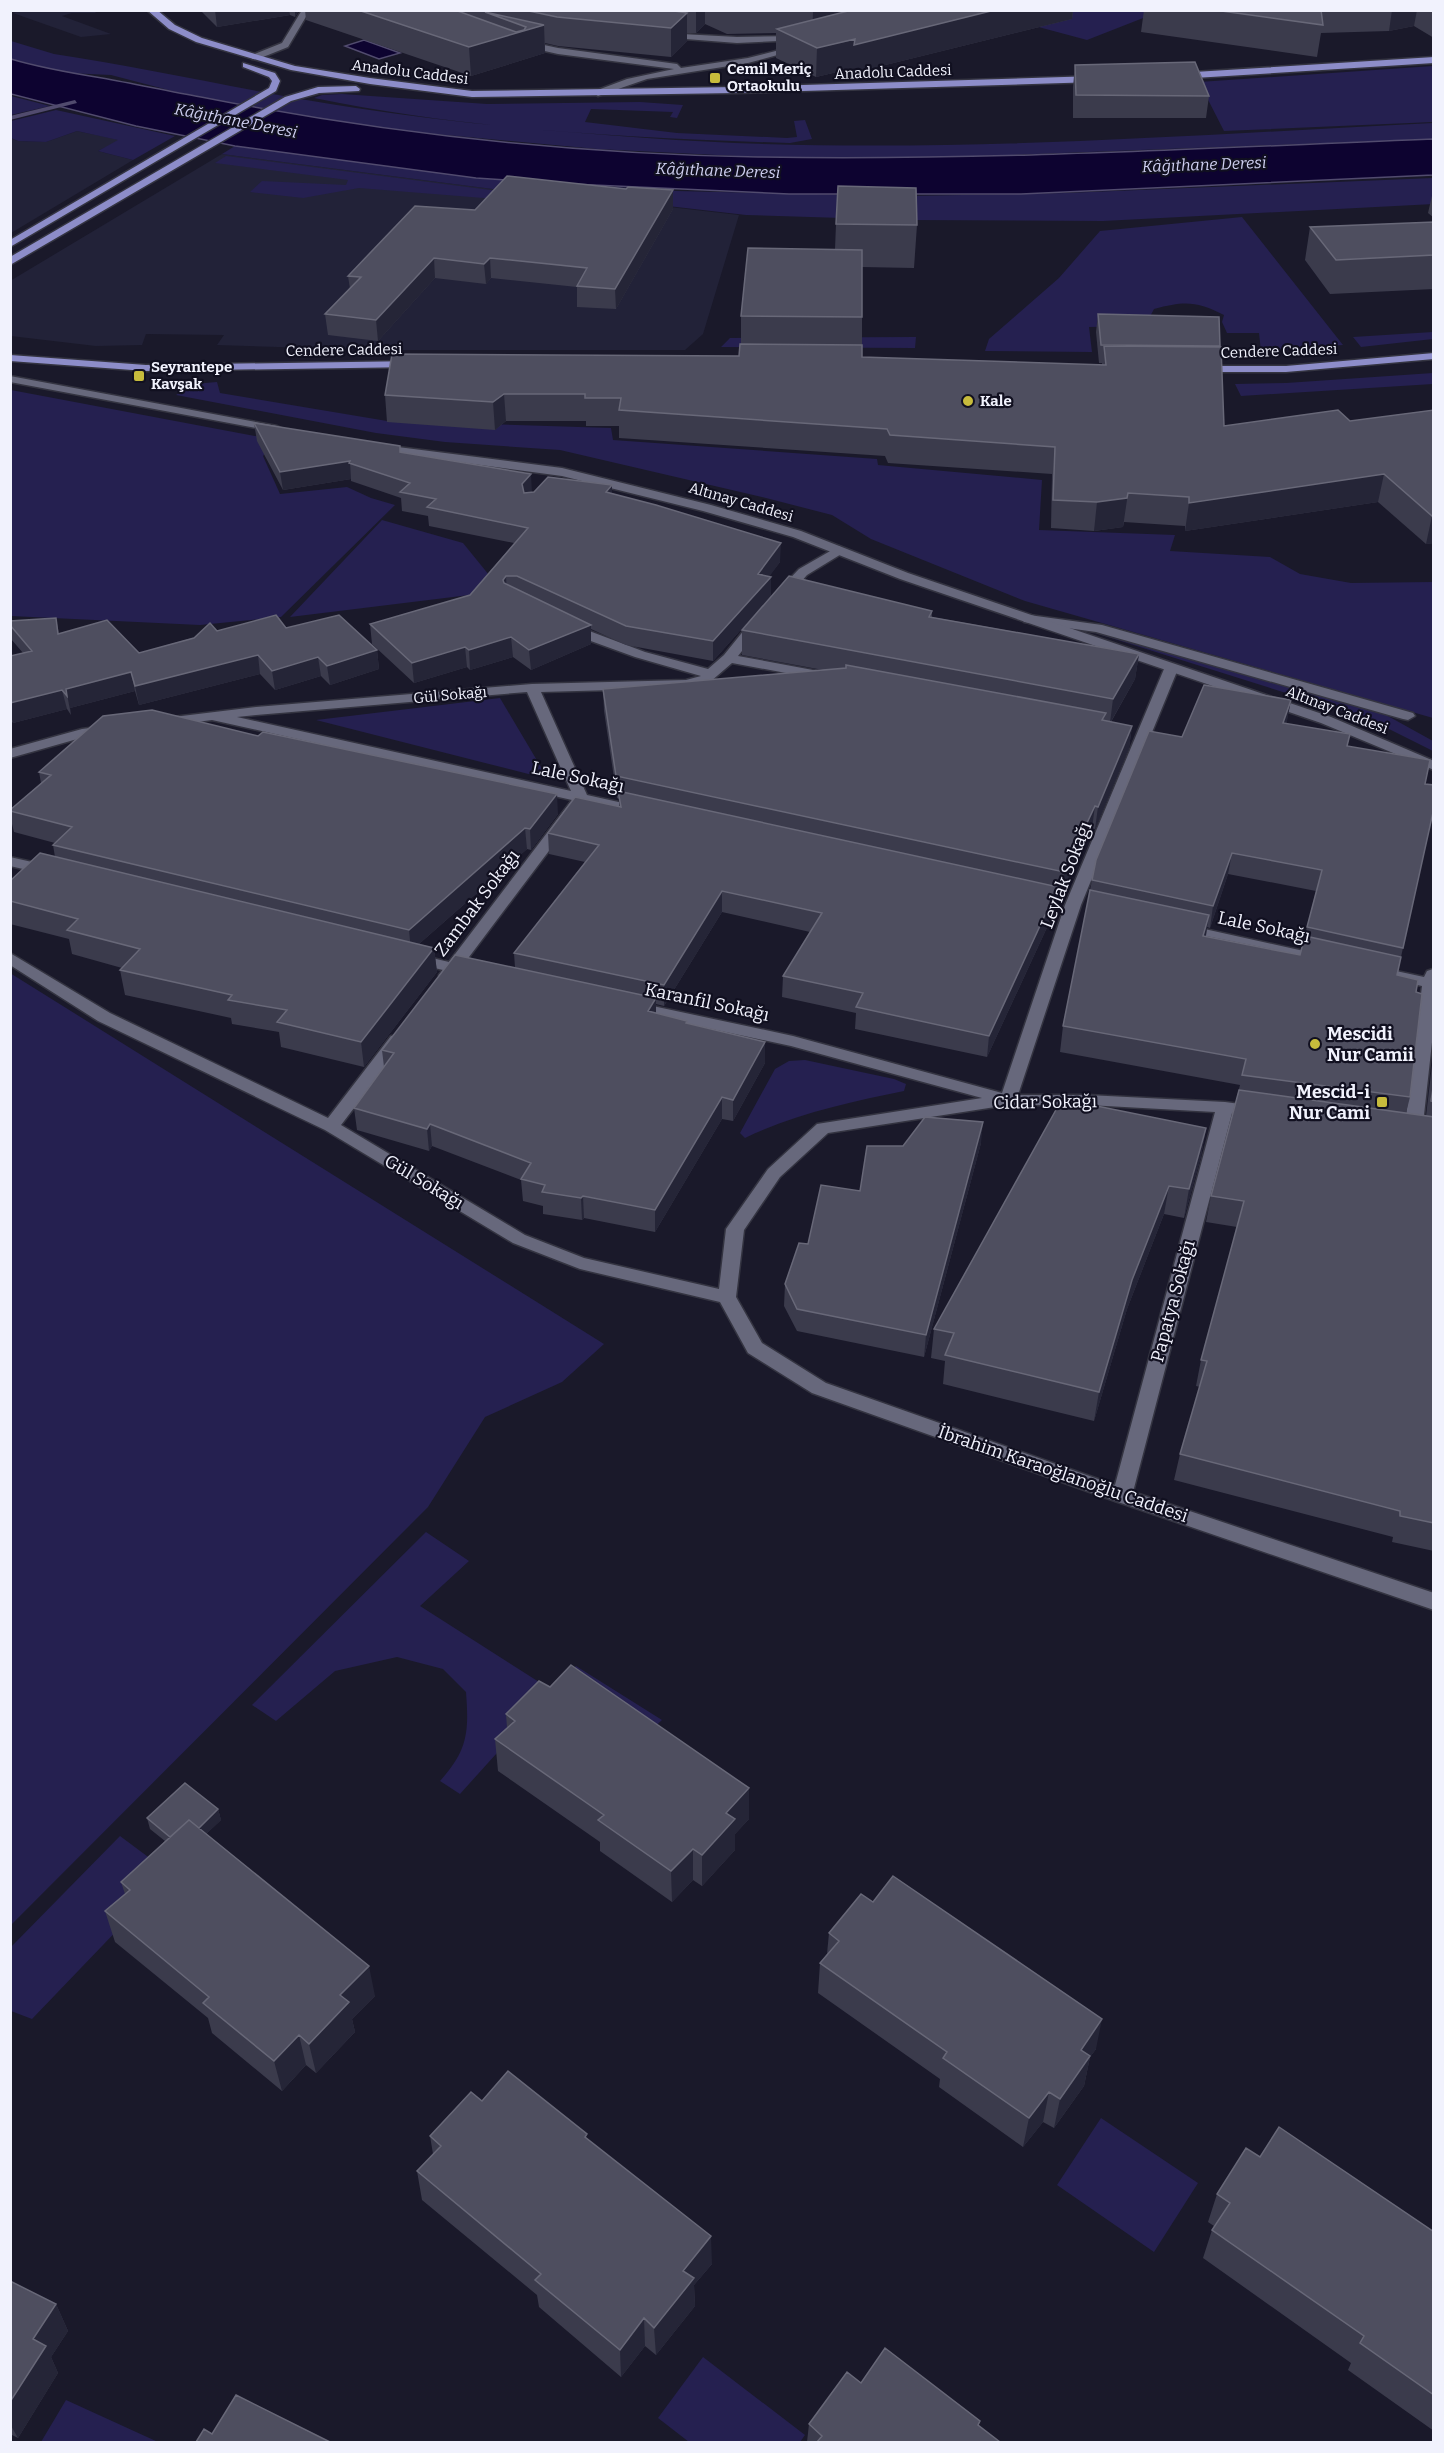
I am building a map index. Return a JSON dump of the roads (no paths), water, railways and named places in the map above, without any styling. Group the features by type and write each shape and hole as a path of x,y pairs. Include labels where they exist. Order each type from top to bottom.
{"main road":[{"name":"Anadolu Caddesi","path":"152,10 172,27 199,40 255,57 326,75 472,94 598,93 1111,78"},
{"path":"10,244 266,95 276,86 272,75 220,53 199,40"},
{"path":"1164,76 1281,71 1434,60"},
{"path":"10,262 288,99 310,91 331,88 406,93 472,94"},
{"path":"10,349 80,365"},
{"name":"Cendere Caddesi","path":"1187,369 1286,369 1434,356"},
{"name":"Cendere Caddesi","path":"10,358 80,365 146,368 423,364"}],"street":[{"path":"255,57 285,45 306,10"},
{"path":"598,93 616,84 691,68 733,63 808,41 737,40 652,33"},
{"path":"513,41 558,51 691,68"},
{"path":"10,379 290,431"},
{"name":"Altınay Caddesi","path":"376,447 558,476 707,508 798,534 904,576 1326,720 1434,766"},
{"name":"Gül Sokağı","path":"155,724 211,716 532,688 686,684 705,679 711,674 729,658 803,572 839,550"},
{"path":"1028,619 1097,628 1408,716"},
{"path":"560,624 622,651 711,674"},
{"path":"729,658 833,677"},
{"name":"Leylak Sokağı","path":"1008,1100 1073,906 1138,735 1171,669"},
{"path":"532,688 581,798"},
{"name":"Lale Sokağı","path":"211,716 649,813"},
{"path":"10,754 87,732 121,728"},
{"name":"Zambak Sokağı","path":"438,986 581,798"},
{"path":"10,861 69,875"},
{"name":"Lale Sokağı","path":"1165,926 1338,963"},
{"path":"394,954 486,975"},
{"name":"Gül Sokağı","path":"10,958 104,1017 331,1126 519,1239 580,1263 727,1297"},
{"path":"1384,973 1432,978 1413,1133"},
{"name":"Karanfil Sokağı","path":"623,1004 793,1041 1008,1100"},
{"path":"331,1126 409,1024"},
{"name":"Cidar Sokağı","path":"727,1297 735,1229 774,1173 823,1128 1008,1100 1088,1100 1225,1107 1272,1113"},
{"name":"Papatya Sokağı","path":"1122,1496 1225,1107"},
{"path":"1392,1130 1434,1136"},
{"name":"İbrahim Karaoğlanoğlu Caddesi","path":"727,1297 755,1348 819,1388 1122,1496 1434,1602"}],"water":[{"path":"364,40 400,53 379,59 345,46"},
{"name":"Kâğıthane Deresi","path":"11,59 67,72 270,110 408,131 548,146 688,155 842,158 1096,153 1433,139 1433,175 1021,194 789,194 476,178 235,146 136,126 11,94"}],"waterway":[{"path":"10,118 75,102"}],"place":[{"name":"Cemil Meriç Ortaokulu","path":"715,78"},
{"name":"Seyrantepe Kavşak","path":"139,376"},
{"name":"Kale","path":"968,401"},
{"name":"Mescidi Nur Camii","path":"1315,1044"},
{"name":"Mescid-i Nur Cami","path":"1382,1102"}]}
